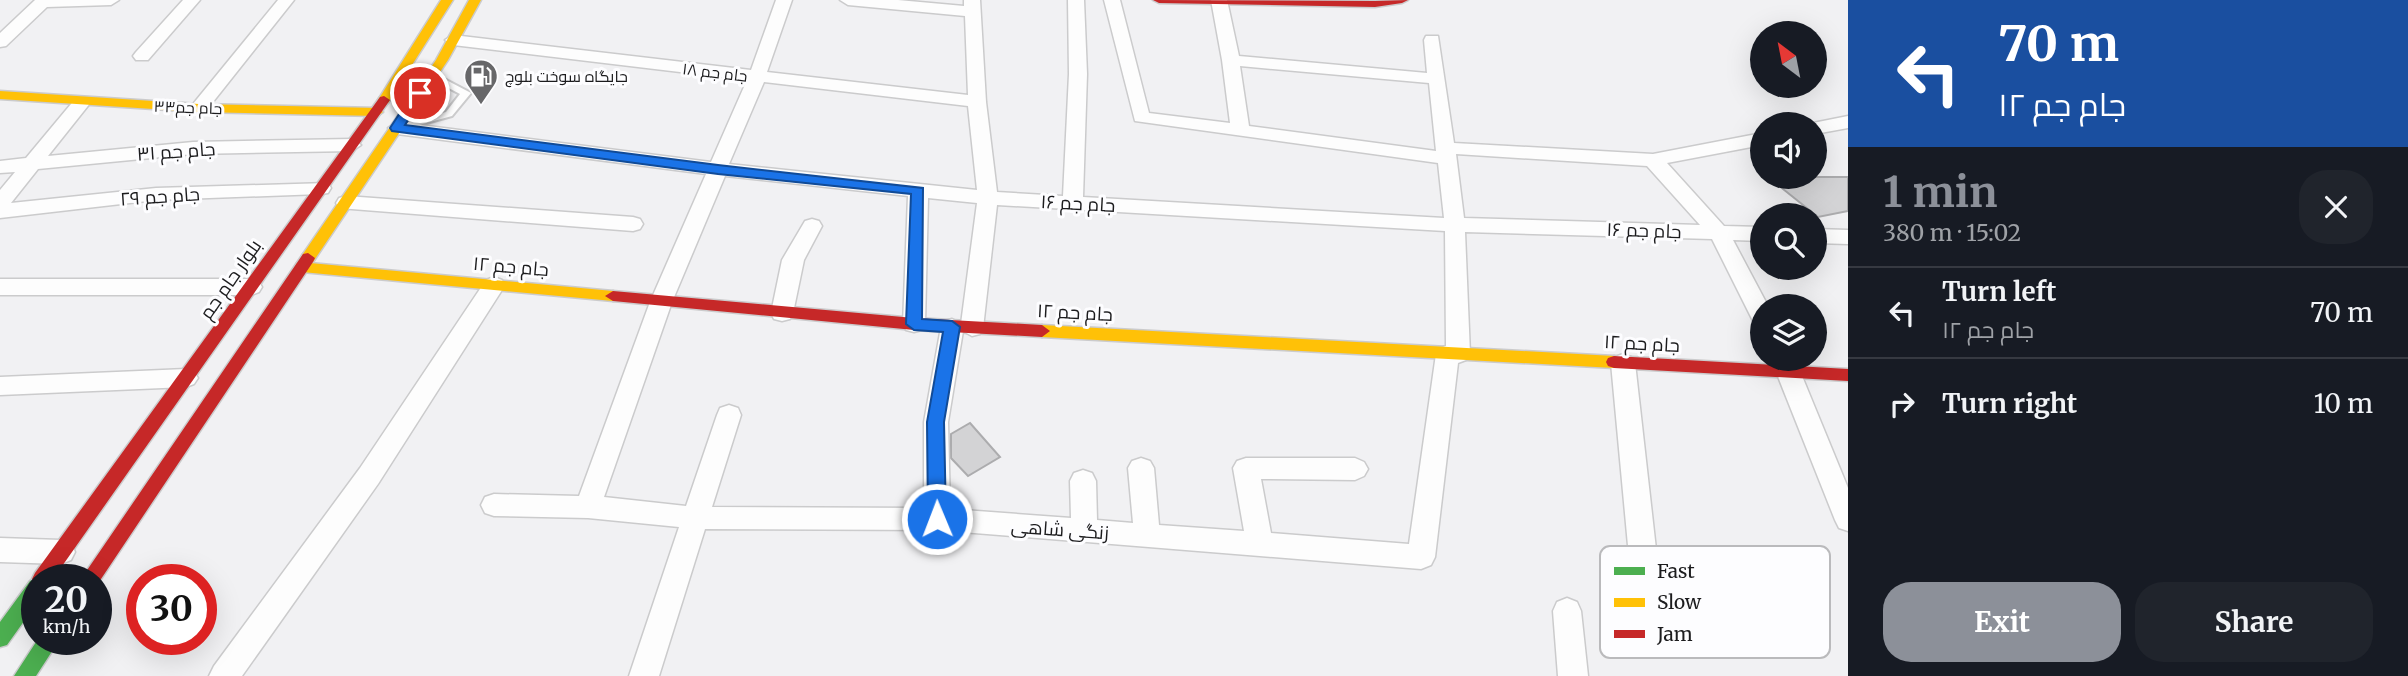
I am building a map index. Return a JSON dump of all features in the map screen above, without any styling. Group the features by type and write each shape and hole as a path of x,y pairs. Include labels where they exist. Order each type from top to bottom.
{"street":[{"path":"0,42 44,1 111,0"},
{"path":"142,56 192,0"},
{"path":"199,108 286,0"},
{"name":"بلوار جام جم","path":"53,564 377,112 447,0"},
{"path":"100,564 397,128 432,75 475,0"},
{"path":"588,508 661,302 757,78 784,0"},
{"path":"848,0 972,6 977,103 988,198 962,327 936,422 937,519"},
{"path":"1073,203 1078,74 1076,0"},
{"path":"1112,0 1141,117 1446,153 1653,160 1750,141"},
{"path":"1159,0 1375,4 1402,0"},
{"path":"1220,1 1240,130"},
{"name":"جام جم ۱۸","path":"453,40 977,103"},
{"path":"1432,40 1455,225 1453,354"},
{"path":"1231,60 1437,79"},
{"name":"جام جم۳۳","path":"0,95 199,108 377,112"},
{"path":"0,203 82,102"},
{"path":"1827,126 1848,122"},
{"name":"جام جم ۱۶","path":"397,128 718,169 988,198 1455,225 1750,234"},
{"name":"جام جم ۳۱","path":"0,167 192,148 352,145"},
{"path":"1653,160 1719,233 1750,294"},
{"name":"جام جم ۲۹","path":"0,211 156,194 321,188"},
{"path":"914,324 918,191"},
{"path":"346,202 633,224"},
{"path":"782,313 793,260 812,226"},
{"path":"1827,236 1848,237"},
{"name":"جام جم ۱۲","path":"302,267 914,324 1623,363 1750,365"},
{"path":"224,676 369,476 494,285"},
{"path":"0,287 251,287"},
{"name":"زنگی شاهی","path":"494,505 588,508 697,519 937,519 1421,556 1453,354"},
{"path":"1623,363 1642,546"},
{"path":"1789,371 1836,465 1848,520"},
{"name":"جام جم ۱۲","path":"1821,371 1848,375"},
{"path":"0,386 186,378"},
{"path":"644,676 729,415"},
{"path":"1142,468 1147,536"},
{"path":"1259,544 1246,468 1355,469"},
{"path":"1083,481 1084,531"},
{"path":"0,550 61,552"},
{"path":"0,638 21,609"},
{"path":"1567,611 1573,676"},
{"path":"24,676 39,655"}],"lane":[{"path":"397,128 449,114 466,93 432,75"}],"building":[{"path":"1827,177 1848,177 1848,211 1827,215 1827,203 1800,203 1783,189 1827,189"},
{"path":"970,423 1000,457 968,476 951,458 951,434"}],"traffic: fast":[{"path":"0,638 21,609"},
{"path":"24,676 39,655"}],"traffic: slow":[{"path":"384,100 447,0"},
{"path":"308,258 442,60 475,0"},
{"path":"0,95 199,108 377,112"},
{"path":"302,267 613,296"},
{"path":"1042,331 1614,362"}],"traffic: jam":[{"path":"1159,0 1375,4 1402,0"},
{"path":"53,564 384,100"},
{"path":"100,564 308,258"},
{"path":"613,296 914,324 1042,331"},
{"path":"1614,362 1848,375"}],"place":[{"name":"جایگاه سوخت بلوچ","path":"481,106"}],"route":[{"path":"420,93 397,128 718,169 918,191 914,324 952,327 936,422 937,519"}]}
